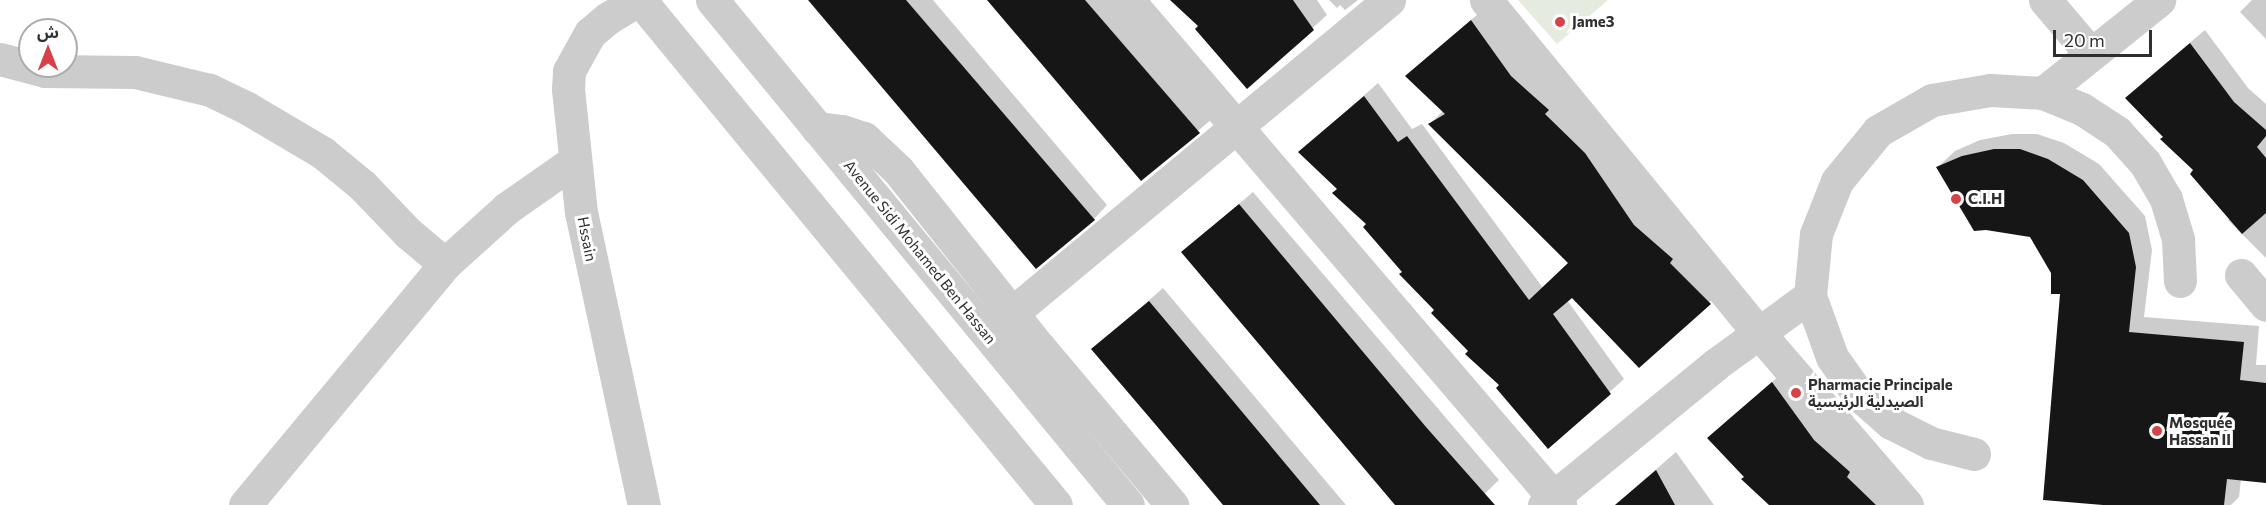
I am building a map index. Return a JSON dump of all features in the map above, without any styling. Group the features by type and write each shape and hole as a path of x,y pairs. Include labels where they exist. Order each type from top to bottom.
{"street":[{"name":"Hssain","path":"639,0 608,18 590,33 569,71 574,161 585,234 644,505"},
{"path":"639,0 1056,505"},
{"name":"Avenue Sidi Mohamed Ben Hassan","path":"712,0 1128,505"},
{"path":"1128,0 1553,502 1716,364 1810,296"},
{"path":"1012,313 1389,0"},
{"path":"1486,0 1759,333 1907,505"},
{"path":"2044,0 2091,54"},
{"path":"2043,93 2159,0"},
{"path":"0,59 45,71 135,72 210,90 247,108 323,153 362,185 408,233 445,264"},
{"path":"1974,454 1930,443 1891,423 1858,394 1832,357 1810,296 1815,234 1837,181 1878,131 1932,100 1990,90 2043,93 2082,109 2117,132 2145,163 2166,200 2178,239 2180,281"},
{"path":"817,128 842,131 864,138 898,170 1012,313 1172,505"},
{"path":"245,505 445,264 507,208 574,161"},
{"path":"2241,275 2266,305"}],"shaded area":[{"name":"Jame3","path":"1518,0 1608,0 1557,44"}],"building":[{"path":"808,0 906,0 1095,220 1036,269"},
{"path":"987,0 1085,0 1200,133 1141,181"},
{"path":"1170,0 1293,0 1314,30 1247,89 1195,29 1198,26"},
{"path":"1471,20 1511,76 1549,110 1545,114 1585,153 1634,225 1673,259 1670,263 1711,304 1639,368 1572,298 1553,314 1611,394 1548,449 1496,388 1499,385 1465,354 1468,351 1431,313 1434,310 1399,274 1402,272 1363,227 1366,224 1332,193 1337,189 1298,152 1364,96 1398,142 1407,136 1529,300 1568,263 1428,124 1445,114 1405,76"},
{"path":"2190,43 2234,102 2266,130 2266,136 2257,147 2266,158 2266,213 2242,234 2190,174 2193,170 2160,139 2163,137 2125,98"},
{"name":"Mosquée Hassan II","path":"1994,149 2020,149 2048,159 2083,180 2129,233 2136,267 2129,332 2244,342 2240,380 2266,383 2266,483 2227,479 2224,505 2103,505 2043,500 2060,294 2051,294 2051,273 2030,237 1986,230 1974,231 1936,167 1962,156"},
{"path":"1239,204 1426,427 1495,505 1395,505 1181,252"},
{"path":"1149,301 1320,505 1223,505 1091,349"},
{"path":"1772,382 1814,440 1850,472 1847,477 1876,505 1769,505 1741,479 1744,477 1707,438"},
{"path":"1656,470 1675,505 1615,505"}],"place":[{"name":"Jame3","path":"1560,22"},
{"name":"C.I.H","path":"1956,199"},
{"name":"Pharmacie Principale الصيدلية الرئيسية","path":"1796,393"},
{"name":"Mosquée Hassan II","path":"2157,431"}]}
